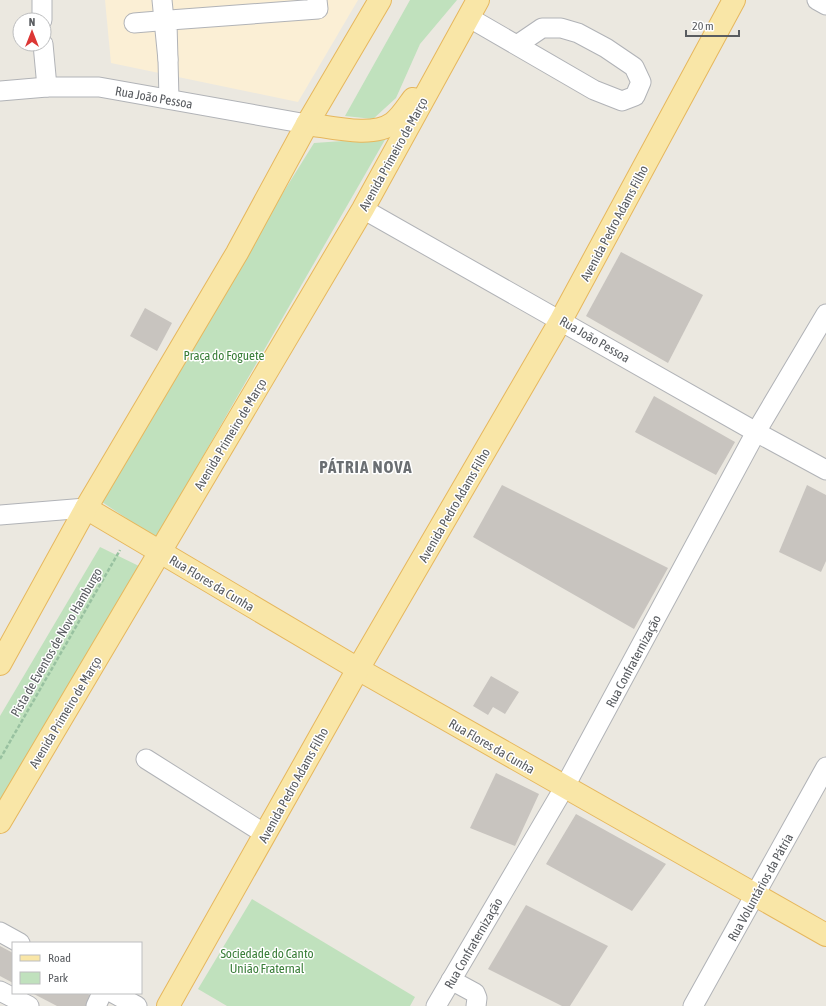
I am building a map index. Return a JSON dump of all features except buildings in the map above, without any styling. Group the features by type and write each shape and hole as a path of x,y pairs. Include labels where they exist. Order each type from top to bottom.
{"main road":[{"path":"0,664 86,508 237,253 308,124 380,0"},
{"name":"Avenida Pedro Adams Filho","path":"168,1006 358,670 562,320 734,0"},
{"path":"308,124 367,131 381,129 393,123 404,112 470,13"},
{"name":"Avenida Primeiro de Março","path":"0,822 363,209 470,13"},
{"name":"Rua Flores da Cunha","path":"86,508 358,670 826,935"}],"street":[{"path":"42,0 42,12"},
{"path":"162,0 167,20 169,99"},
{"path":"134,23 318,9 317,0"},
{"path":"817,0 826,5"},
{"path":"470,13 517,45 594,90 622,101 635,96 641,82 634,67 606,48 578,33 561,28 542,28 517,45"},
{"path":"44,52 46,87"},
{"name":"Rua João Pessoa","path":"0,91 46,87 100,87 308,124"},
{"name":"Rua João Pessoa","path":"363,209 562,320 756,432 826,470"},
{"name":"Rua Confraternização","path":"436,1006 564,788 756,432 826,314"},
{"path":"0,515 86,508"},
{"path":"146,759 265,834"},
{"name":"Rua Voluntários da Pátria","path":"693,1006 826,767"},
{"path":"0,932 18,942"},
{"path":"451,980 475,993 477,998 476,1006"},
{"path":"0,991 28,1006"},
{"path":"96,1006 102,994"},
{"path":"115,994 137,1006"}],"path":[{"name":"Pista de Eventos de Novo Hamburgo","path":"0,759 129,534"}],"shaded area":[{"path":"105,0 358,0 298,102 111,63"}],"green space":[{"path":"410,0 457,0 420,44 396,98 373,119 345,116"},
{"name":"Praça do Foguete","path":"386,138 156,538 102,502 241,260 314,143"},
{"path":"100,547 143,568 0,807 0,716"},
{"name":"Sociedade do Canto União Fraternal","path":"252,899 415,997 410,1006 227,1006 198,989"}],"district":[{"name":"PÁTRIA NOVA","path":"366,467"}]}
